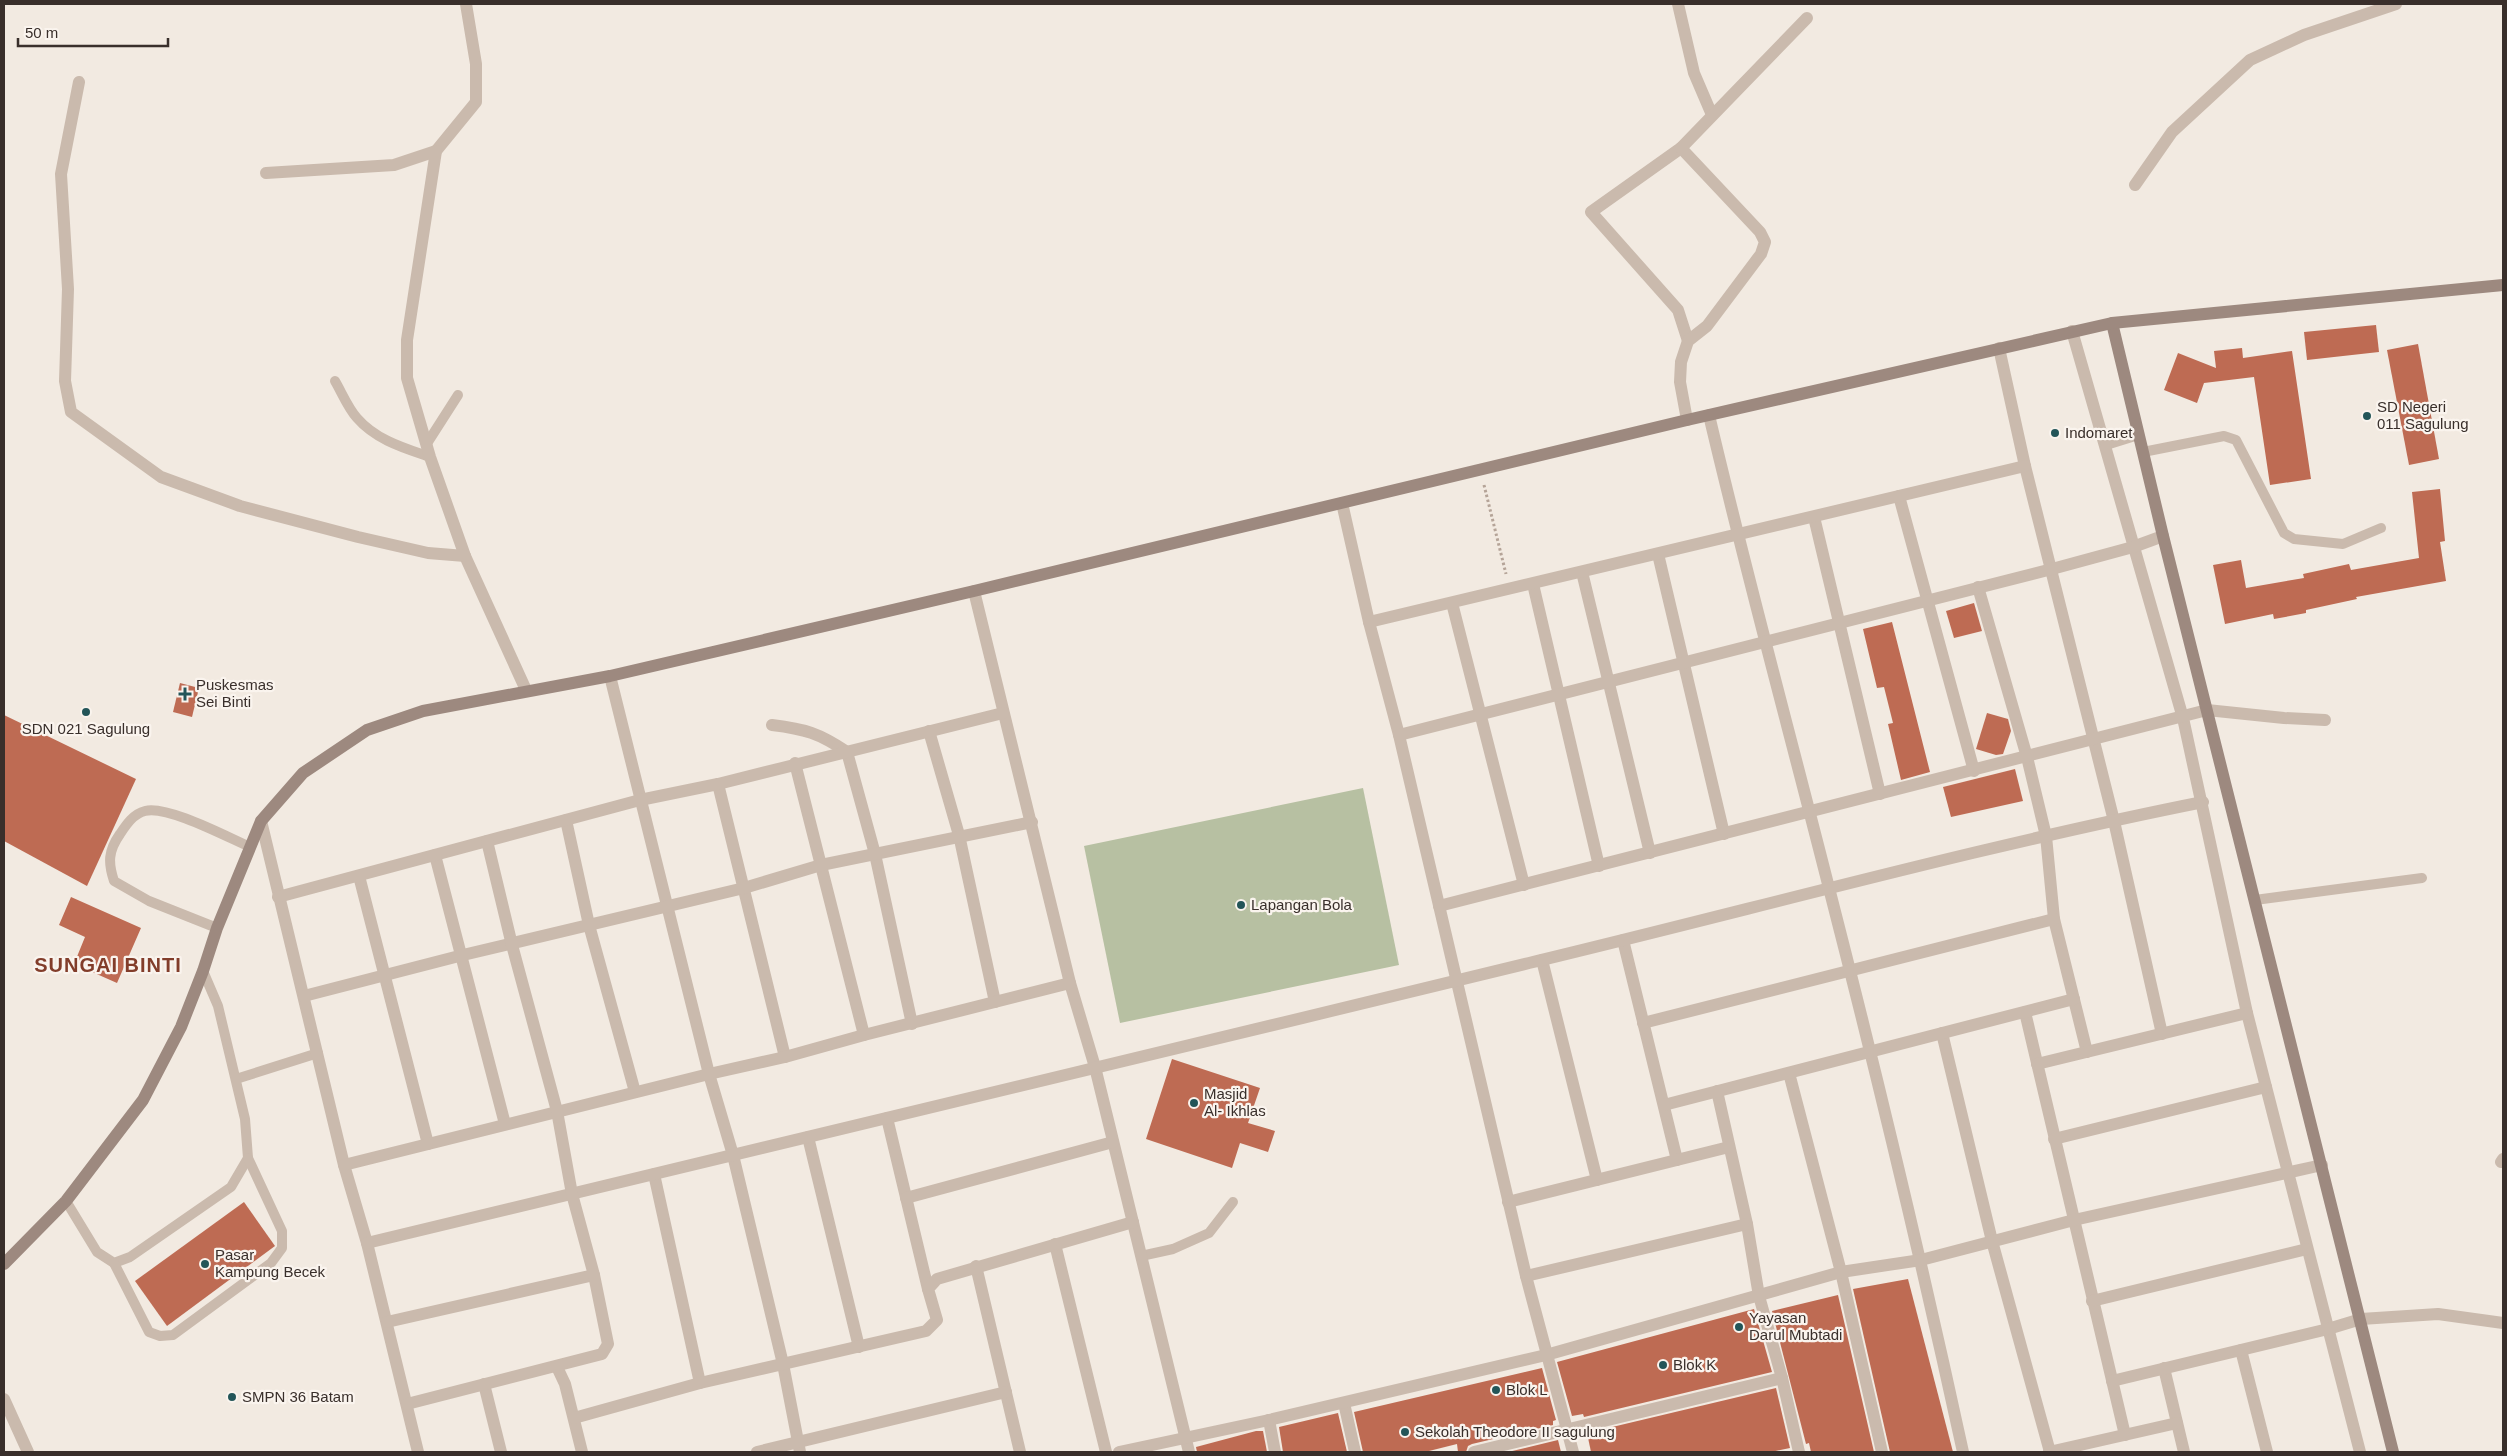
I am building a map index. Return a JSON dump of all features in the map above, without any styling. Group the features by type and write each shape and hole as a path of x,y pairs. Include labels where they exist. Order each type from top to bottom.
{"street":[{"path":"466,4 476,64 476,102 436,151 407,340 407,378 428,451 465,556 526,690"},
{"path":"1678,4 1694,73 1712,115"},
{"path":"2135,185 2172,132 2250,60 2304,35 2396,4"},
{"path":"1688,342 1678,310 1591,212 1681,148 1807,18"},
{"path":"79,82 61,174 68,290 65,381 71,412 160,478 240,506 358,537 428,553 465,556"},
{"path":"1681,148 1760,232 1764,242 1761,254 1707,326 1688,342 1681,362 1680,382 1688,420"},
{"path":"266,173 394,166 436,151"},
{"path":"4,1264 66,1202 143,1100 181,1027 203,971 217,928 261,821 303,773 367,730 422,711 526,690 610,676 1709,415 2112,322 2503,285"},
{"path":"2112,322 2163,536 2361,1318 2393,1452"},
{"path":"2072,331 2106,444 2133,547 2183,718 2203,802 2247,1013 2360,1452"},
{"path":"1999,348 2025,466 2052,569 2092,740 2114,820 2162,1034"},
{"path":"1709,415 1737,535 1829,888 1921,1260 1963,1452"},
{"path":"2106,444 2138,434"},
{"path":"1369,622 2025,466"},
{"path":"1899,496 1974,770"},
{"path":"1342,503 1369,622 1399,735 1526,1276 1574,1452"},
{"path":"1814,517 1880,794"},
{"path":"1399,735 2052,569 2133,547 2163,536"},
{"path":"1658,554 1685,662 1724,834"},
{"path":"1582,572 1610,681 1650,853"},
{"path":"1533,584 1599,866"},
{"path":"1978,587 2027,758 2046,836 2054,919 2087,1052"},
{"path":"974,591 1070,983 1095,1067 1189,1452"},
{"path":"1452,603 1482,714 1524,885"},
{"path":"610,676 708,1074 733,1155 783,1364 799,1447"},
{"path":"1439,906 2027,758 2183,718 2207,710 2325,720"},
{"path":"278,897 640,800 718,784 795,763 848,752 1003,713"},
{"path":"772,725 797,728 822,735 848,752 876,854 912,1024"},
{"path":"930,731 959,836 995,1002"},
{"path":"795,763 864,1035"},
{"path":"718,784 785,1057"},
{"path":"367,1243 1542,960 1829,888 2114,820 2203,802"},
{"path":"566,820 589,925 635,1092"},
{"path":"261,821 344,1165 367,1243 418,1452"},
{"path":"304,996 463,955 512,945 744,888 821,865 1032,822"},
{"path":"407,1404 602,1354 608,1344 594,1275 572,1194 557,1111 512,945 487,841"},
{"path":"436,855 506,1124"},
{"path":"359,876 428,1144"},
{"path":"1643,1023 2054,919"},
{"path":"1623,940 1677,1160"},
{"path":"1542,960 1597,1180"},
{"path":"344,1165 708,1074 785,1057 1070,983"},
{"path":"1664,1105 2074,999"},
{"path":"2025,1012 2125,1435"},
{"path":"2037,1064 2247,1013"},
{"path":"1942,1033 1992,1240 2049,1452 2177,1423"},
{"path":"1789,1073 1841,1272 1882,1452"},
{"path":"2054,1139 2266,1087"},
{"path":"1716,1091 1747,1224 1760,1296 1799,1452"},
{"path":"574,1418 700,1383 926,1331 937,1320 887,1118"},
{"path":"808,1136 859,1347"},
{"path":"906,1198 1113,1142"},
{"path":"1508,1202 1729,1147"},
{"path":"1119,1452 1344,1403 1546,1355 1841,1272 1921,1260 2074,1220 2287,1171 2322,1165"},
{"path":"654,1174 700,1383"},
{"path":"928,1289 937,1279 976,1266 1133,1222"},
{"path":"1526,1276 1747,1224"},
{"path":"1055,1244 1106,1452"},
{"path":"2092,1301 2307,1249"},
{"path":"976,1266 1020,1452"},
{"path":"387,1322 594,1275"},
{"path":"2112,1381 2328,1329 2361,1318 2438,1314 2503,1323"},
{"path":"2241,1350 2267,1452"},
{"path":"557,1367 565,1384 582,1452"},
{"path":"2164,1368 2184,1452"},
{"path":"1474,1452 1782,1378"},
{"path":"484,1384 501,1452"},
{"path":"757,1452 799,1447 1006,1392"},
{"path":"4,1400 28,1452"},
{"path":"1344,1403 1355,1452"},
{"path":"1268,1420 1276,1452"}],"lane":[{"path":"334,381 356,418 368,428 393,444 428,451 458,395"},
{"path":"2143,452 2224,436 2236,440 2284,533 2294,539 2343,544 2381,528"},
{"path":"217,928 149,900 114,881 108,864 115,840 129,821 144,811 163,811 250,847"},
{"path":"2255,900 2422,878"},
{"path":"66,1202 97,1252 114,1263 149,1332 160,1336 173,1335 271,1262 282,1248 282,1231 248,1158 245,1118 236,1079 218,1006 203,971"},
{"path":"236,1079 318,1053"},
{"path":"114,1263 130,1257 231,1187 248,1158"},
{"path":"1141,1256 1173,1249 1209,1233 1233,1202"}],"path":[{"path":"1480,470 1510,589"}],"green space":[{"name":"Lapangan Bola","path":"1363,788 1399,965 1120,1023 1084,846"}],"building":[{"path":"2376,325 2379,352 2307,360 2304,332"},
{"path":"2418,344 2439,459 2409,465 2387,350"},
{"path":"2242,348 2243,358 2292,351 2311,479 2270,485 2254,377 2204,383 2197,403 2164,390 2178,353 2216,368 2214,351"},
{"path":"2440,489 2445,541 2440,542 2446,581 2356,597 2357,599 2306,610 2306,613 2274,619 2273,614 2225,624 2213,565 2241,560 2246,588 2304,578 2303,574 2349,564 2351,570 2419,558 2412,492"},
{"path":"1974,603 1982,631 1954,638 1946,611"},
{"path":"1892,622 1930,772 1901,780 1888,724 1893,723 1884,687 1877,688 1863,629"},
{"name":"Puskesmas Sei Binti","path":"180,683 199,688 192,717 173,712"},
{"path":"1987,713 2008,719 2011,731 2003,754 1996,755 1976,749"},
{"path":"4,715 136,779 87,886 4,841"},
{"path":"2015,769 2023,801 1951,817 1943,787"},
{"path":"71,897 141,928 117,983 74,964 85,937 59,925"},
{"path":"1172,1059 1260,1088 1248,1123 1275,1131 1268,1152 1240,1143 1232,1168 1146,1139"},
{"name":"Pasar Kampung Becek","path":"244,1202 275,1246 167,1326 135,1281"},
{"path":"1908,1279 1953,1452 1890,1452 1853,1289"},
{"path":"1838,1295 1874,1452 1811,1452 1809,1443 1806,1444 1772,1311"},
{"name":"Blok K","path":"1754,1309 1772,1372 1584,1417 1583,1414 1572,1416 1557,1362"},
{"name":"Blok L","path":"1542,1368 1556,1420 1553,1421 1553,1425 1472,1444 1468,1446 1466,1452 1458,1452 1457,1444 1425,1452 1363,1452 1354,1412"},
{"name":"Blok K","path":"1776,1388 1790,1448 1771,1452 1591,1452 1587,1433"},
{"path":"1338,1413 1347,1452 1283,1452 1279,1427"},
{"path":"1256,1431 1263,1431 1267,1452 1197,1452 1196,1447"},
{"name":"Blok L","path":"1558,1440 1561,1452 1508,1452"}],"place":[{"name":"SD Negeri 011 Sagulung","path":"2367,416"},
{"name":"Indomaret","path":"2055,433"},
{"name":"Puskesmas Sei Binti","path":"185,694"},
{"name":"SDN 021 Sagulung","path":"86,712"},
{"name":"Lapangan Bola","path":"1241,905"},
{"name":"Masjid Al- Ikhlas","path":"1194,1103"},
{"name":"Pasar Kampung Becek","path":"205,1264"},
{"name":"Yayasan Darul Mubtadi","path":"1739,1327"},
{"name":"Blok K","path":"1663,1365"},
{"name":"Blok L","path":"1496,1390"},
{"name":"SMPN 36 Batam","path":"232,1397"},
{"name":"Sekolah Theodore II sagulung","path":"1405,1432"}],"district":[{"name":"SUNGAI BINTI","path":"108,965"}]}
